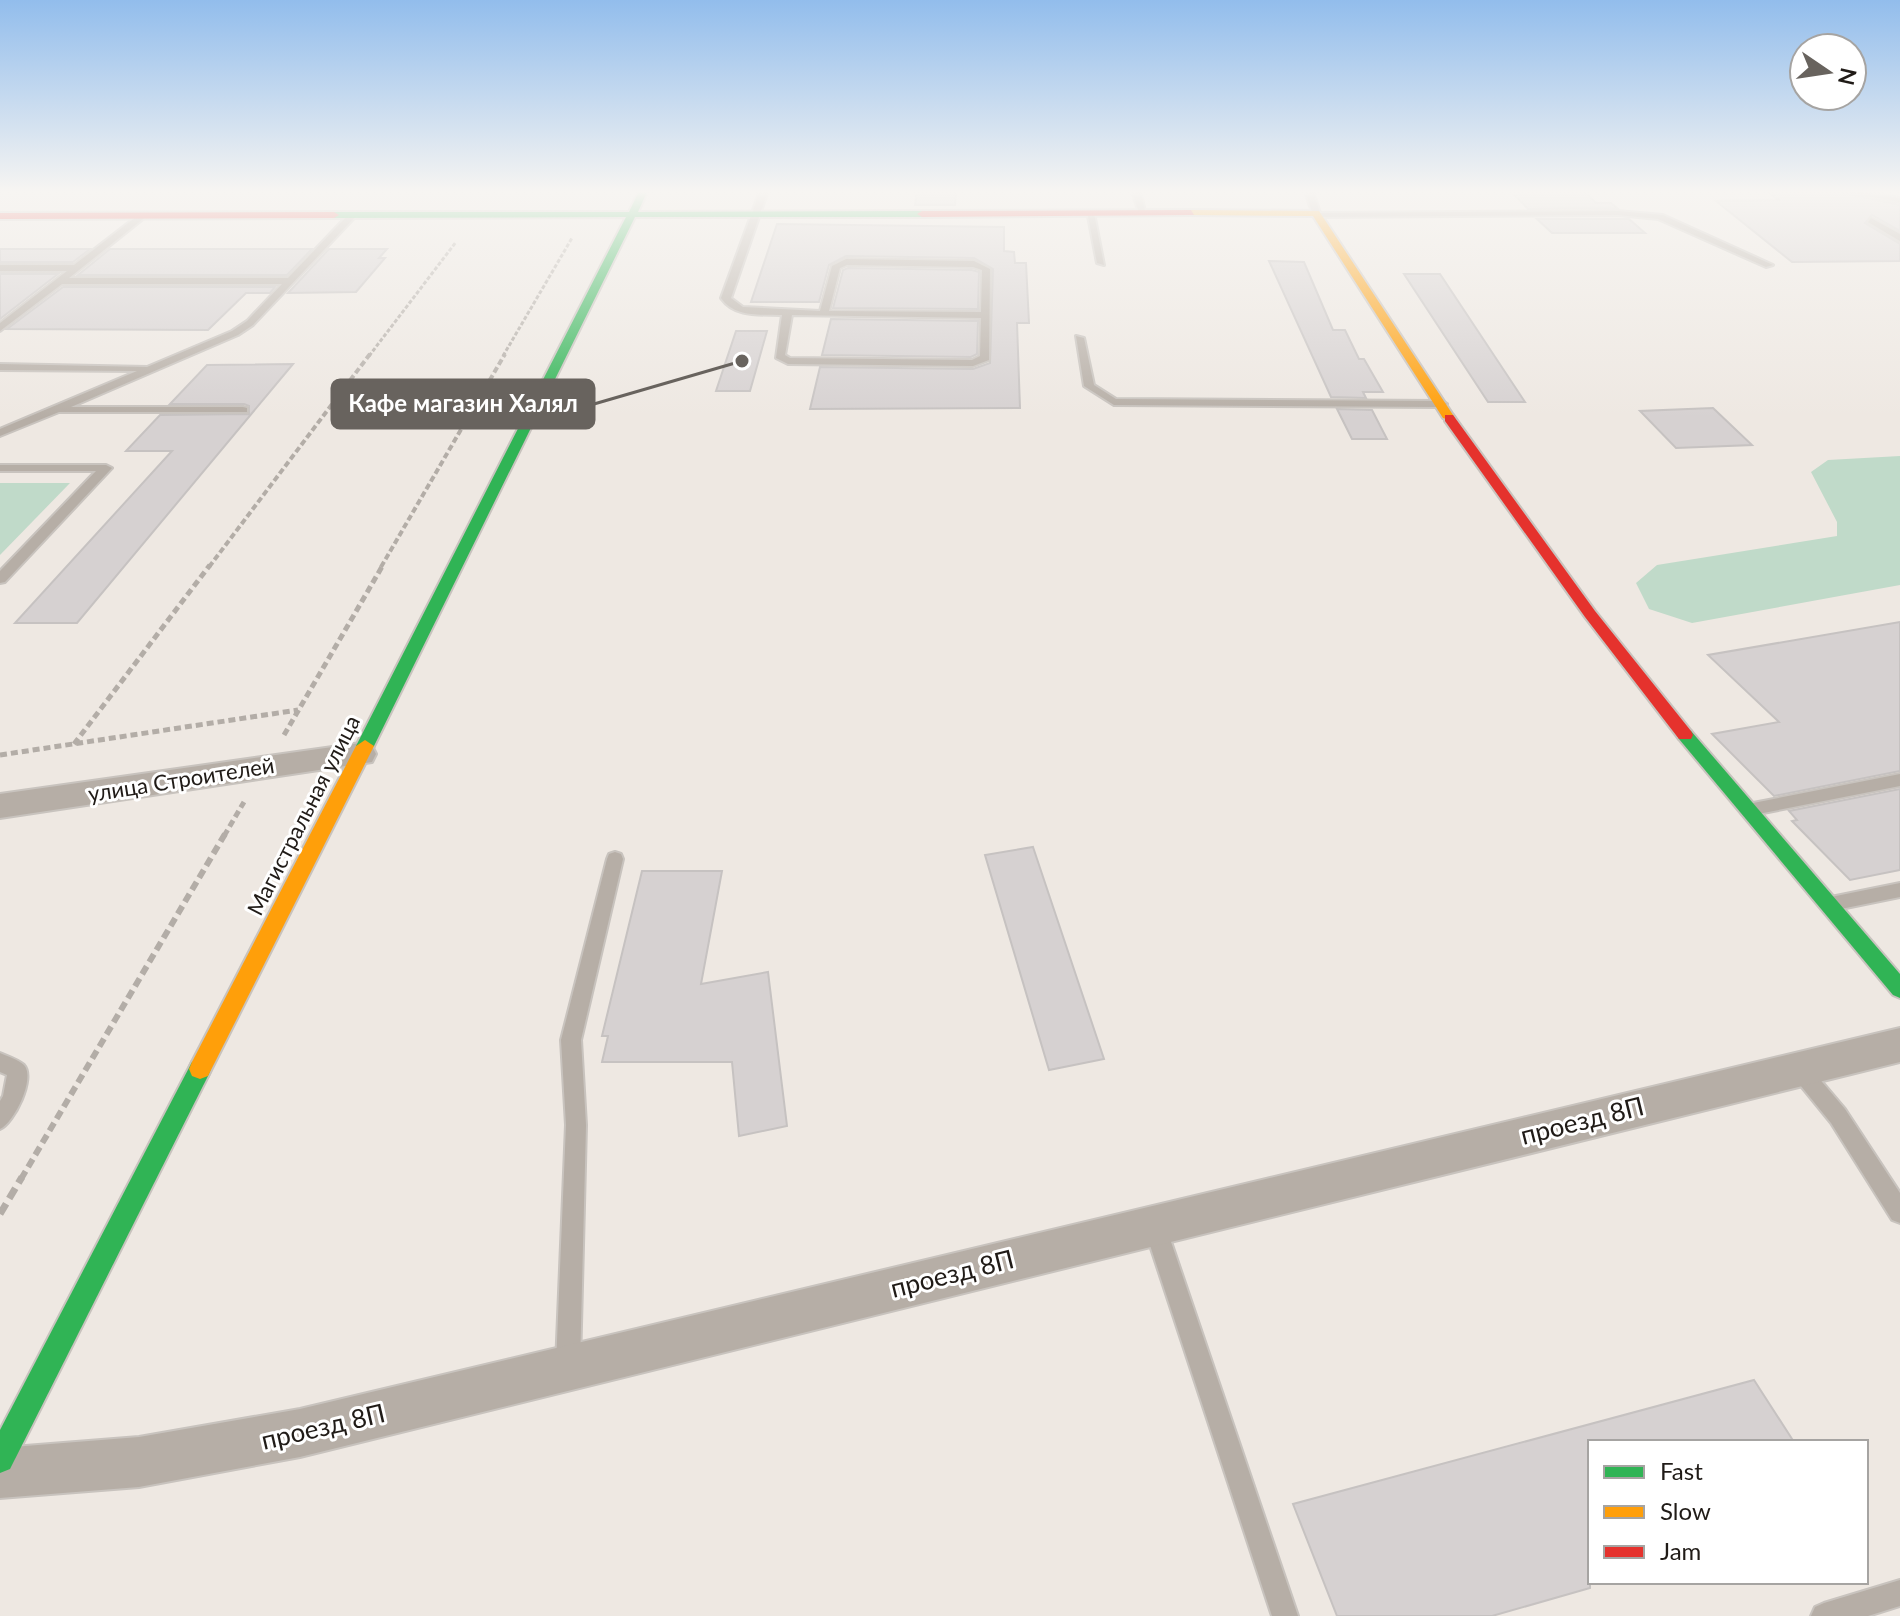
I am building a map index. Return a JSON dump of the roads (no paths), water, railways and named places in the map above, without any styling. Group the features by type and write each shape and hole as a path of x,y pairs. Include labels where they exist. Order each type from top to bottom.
{"street":[{"name":"Магистральная улица","path":"0,1459 361,754 606,266"},
{"path":"1351,266 1576,597 1742,811 1900,989"},
{"name":"улица Строителей","path":"0,806 266,765 361,754"},
{"name":"проезд 8П","path":"0,1473 139,1462 208,1452 1900,1045"}],"lane":[{"path":"0,433 235,333 250,323 304,266"},
{"path":"737,266 726,298 741,310 787,314 986,315"},
{"path":"824,314 836,266"},
{"path":"787,314 780,356 788,361 973,363 985,358 986,269 980,266"},
{"path":"0,268 77,268"},
{"path":"0,328 77,268"},
{"path":"60,281 290,281"},
{"path":"1079,338 1089,386 1114,402 1442,404"},
{"path":"0,367 153,368"},
{"path":"53,410 243,410"},
{"path":"0,468 106,468 0,579"},
{"path":"1742,811 1900,780"},
{"path":"568,1367 576,1125 571,1040 615,859"},
{"path":"1825,906 1900,890"},
{"path":"0,1062 17,1071 13,1099 0,1119"},
{"path":"1798,1068 1838,1116 1900,1212"},
{"path":"1154,1224 1285,1616"},
{"path":"1824,1616 1900,1593"}],"place":[{"name":"Кафе магазин Халял","path":"742,361"}]}
